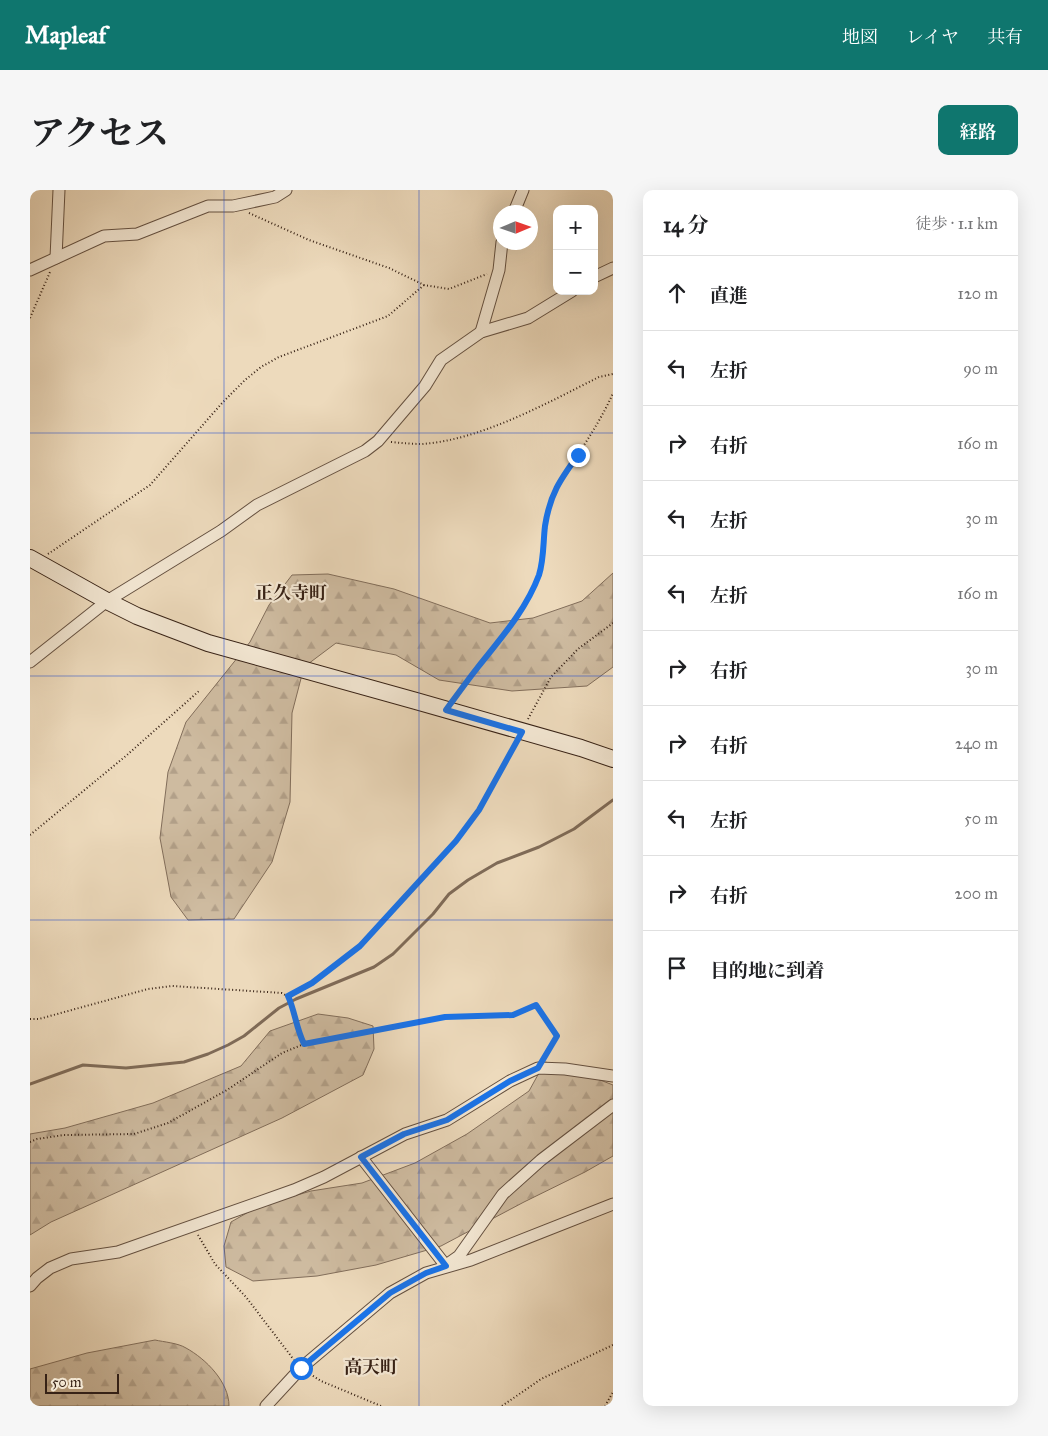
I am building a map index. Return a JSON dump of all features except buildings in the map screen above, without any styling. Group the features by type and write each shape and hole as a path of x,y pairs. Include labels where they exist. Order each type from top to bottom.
{"street":[{"path":"56,258 58,190"},
{"path":"30,270 104,236 138,234 208,206 233,206 275,197 286,190"},
{"path":"517,205 523,190"},
{"path":"481,332 499,270 501,250"},
{"path":"598,275 613,268"},
{"path":"30,662 107,601 221,530 257,505 365,451 378,442 425,386 441,360 481,332 528,318 565,295"},
{"path":"34,560 107,601 164,627 208,643 581,748 613,760"},
{"path":"30,1286 36,1278 50,1268 71,1259 118,1252 294,1190 324,1177 404,1134 447,1120 510,1081 538,1068 566,1069 613,1076"},
{"path":"446,1266 459,1256 502,1194 540,1160 613,1105"},
{"path":"361,1157 446,1266"},
{"path":"266,1406 301,1368 390,1293 426,1273 471,1260 613,1204"}],"path":[{"path":"233,206 310,240 389,268 424,285 448,288 499,270"},
{"path":"30,318 56,258"},
{"path":"34,560 150,485 224,402 245,380 261,367 278,357 388,316 424,285"},
{"path":"378,442 422,444 457,438 512,420 599,377 613,374"},
{"path":"446,710 509,630 531,594 539,574 550,502 558,482 578,455 613,393"},
{"path":"288,996 312,983 360,946 456,841 479,810 551,677 578,649 613,623"},
{"path":"30,835 127,755 199,691"},
{"path":"30,1019 39,1019 148,989 172,986 282,993 288,996 298,1033 304,1044"},
{"path":"30,1142 37,1139 64,1136 134,1134 168,1123 227,1090 282,1054 304,1044 445,1017 513,1015 536,1005 557,1036 538,1068"},
{"path":"193,1226 215,1264 246,1297 301,1368 321,1381 381,1406"},
{"path":"502,1406 541,1379 613,1345"},
{"path":"605,1406 613,1392"}],"green space":[{"path":"613,573 613,667 587,686 512,691 439,680 396,655 336,643 304,667 292,713 290,802 272,862 234,919 188,920 171,897 160,838 168,772 186,722 250,642 269,605 292,575 328,574 394,589 490,623 533,618 582,601"},
{"path":"318,1014 348,1018 373,1026 374,1049 363,1075 282,1118 51,1222 30,1235 30,1134 65,1128 153,1103 241,1066 270,1031"},
{"path":"545,1062 564,1066 613,1085 613,1156 441,1246 376,1265 317,1276 253,1281 226,1267 224,1246 231,1222 259,1206 311,1191 362,1183 415,1163 467,1134 529,1091"},
{"path":"155,1340 183,1346 201,1358 221,1380 228,1397 229,1406 30,1406 30,1369 87,1353"}],"waterway":[{"path":"30,1084 83,1065 126,1068 184,1062 228,1045 244,1036 279,1008 296,999 374,967 393,954 433,914 449,894 468,880 497,863 539,847 574,829 613,800"}],"district":[{"name":"正久寺町","path":"291,593"},
{"name":"高天町","path":"371,1367"}],"route":[{"path":"301,1368 390,1293 426,1273 446,1266 361,1157 404,1134 447,1120 510,1081 538,1068 557,1036 536,1005 513,1015 445,1017 304,1044 298,1033 288,996 312,983 360,946 456,841 479,810 522,732 446,710 509,630 531,594 539,574 544,551 545,528 550,502 558,482 578,455"}]}
